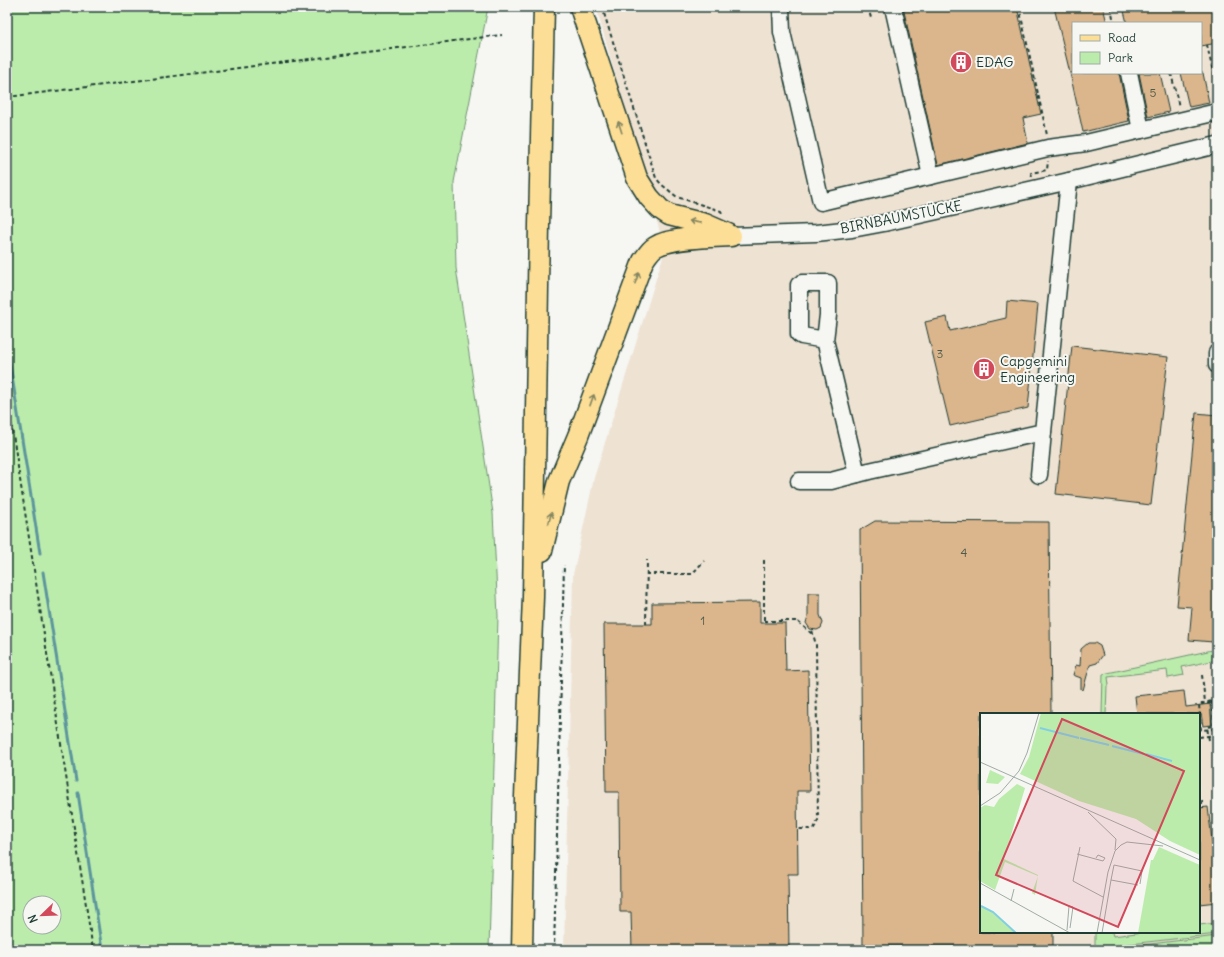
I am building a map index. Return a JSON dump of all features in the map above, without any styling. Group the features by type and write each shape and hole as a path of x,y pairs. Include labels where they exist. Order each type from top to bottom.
{"main road":[{"path":"522,950 525,797 533,597 538,226 544,7"},
{"path":"580,7 637,178 644,190 660,209 669,215 704,224 731,236"},
{"path":"533,597 542,548 559,482 578,436 643,261 654,247 669,242 692,238 731,236"}],"street":[{"path":"781,7 782,32 821,202 1048,148 1086,142 1217,112"},
{"path":"892,7 931,176"},
{"path":"1129,74 1141,130"},
{"name":"BIRNBAUMSTÜCKE","path":"731,236 816,233 852,229 1035,189 1217,145"},
{"path":"1039,475 1069,181"},
{"path":"825,340 857,474"},
{"path":"1217,353 1217,365"},
{"path":"799,481 831,481 1043,432"}],"path":[{"path":"602,7 656,178 677,197 721,210 731,236"},
{"path":"868,7 871,18"},
{"path":"1019,7 1048,139 1047,170 1031,173 1035,189"},
{"path":"1111,7 1114,22"},
{"path":"7,97 502,36"},
{"path":"1207,45 1217,90"},
{"path":"1171,74 1182,120"},
{"path":"7,396 93,950"},
{"path":"646,560 646,624"},
{"path":"764,560 764,622 798,621 811,633 812,630 816,645 818,820 814,829 797,829"},
{"path":"646,574 692,574 704,561"},
{"path":"554,950 564,565"},
{"path":"1202,675 1203,702"},
{"path":"1200,713 1199,704 1212,701 1215,729 1201,730 1200,717"},
{"path":"1203,702 1202,704 1210,703 1210,706"},
{"path":"1209,740 1207,727 1213,726 1212,724"},
{"path":"1200,737 1217,735"},
{"path":"1202,800 1202,808"}],"shaded area":[{"path":"596,7 1217,7 1217,937 1101,950 564,950 573,575 594,478 665,250"}],"green space":[{"path":"7,7 488,7 454,182 456,268 493,513 498,616 489,950 7,950"},
{"path":"1217,649 1217,660 1182,667 1184,675 1168,678 1167,670 1108,677 1109,685 1107,686 1106,713 1102,713 1103,674"},
{"path":"1217,923 1217,934 1095,948 1095,933 1112,933 1113,936 1136,933 1200,933 1200,925"},
{"path":"1217,936 1217,950 1100,950"}],"building":[{"name":"EDAG","path":"903,7 1017,7 1041,114 1023,118 1028,143 938,165"},
{"path":"1054,7 1103,7 1107,22 1072,22 1072,72 1070,73"},
{"path":"1123,7 1217,7 1217,43 1202,46 1202,22 1127,22"},
{"path":"1070,73 1119,74 1129,121 1083,132"},
{"path":"1203,73 1209,103 1189,107 1181,74"},
{"path":"1139,74 1160,74 1169,112 1148,117"},
{"name":"Capgemini Engineering","path":"1007,301 1038,304 1028,408 950,426 925,322 947,317 950,331 1006,318"},
{"path":"1072,346 1168,357 1151,505 1056,494"},
{"path":"1196,413 1217,415 1217,610 1213,642 1189,640 1192,607 1177,606"},
{"path":"875,521 1049,522 1051,713 980,713 980,933 1053,933 1053,946 863,946 860,530"},
{"path":"808,593 820,593 820,615 823,623 821,628 817,630 810,629 806,623 808,616"},
{"path":"760,602 760,623 785,623 786,671 808,670 810,791 797,791 798,874 788,874 789,950 632,950 631,912 620,912 619,792 606,792 604,624 652,624 652,603"},
{"path":"1088,643 1095,643 1100,646 1103,655 1097,663 1090,665 1083,690 1081,689 1081,678 1073,675 1076,665 1080,666 1081,649"},
{"path":"1184,691 1186,707 1210,704 1212,725 1203,726 1200,713 1137,713 1135,696"},
{"path":"1208,807 1217,882 1217,902 1200,904 1200,808"}],"waterway":[{"path":"7,345 40,553"},
{"path":"43,572 76,781"},
{"path":"78,793 102,950"}],"place":[{"name":"EDAG","path":"961,62"},
{"name":"Capgemini Engineering","path":"984,369"}]}
